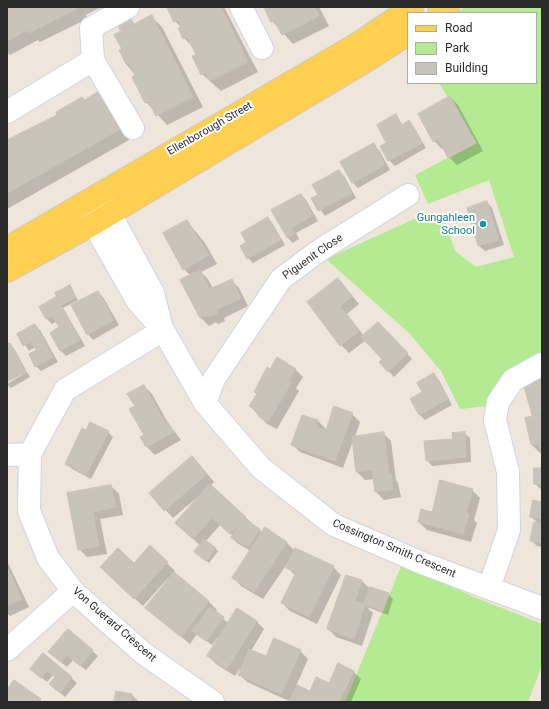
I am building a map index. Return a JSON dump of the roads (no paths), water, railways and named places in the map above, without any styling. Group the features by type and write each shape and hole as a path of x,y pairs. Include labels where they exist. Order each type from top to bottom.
{"main road":[{"name":"Ellenborough Street","path":"7,248 362,41 412,7"},
{"name":"Ellenborough Street","path":"7,271 102,219 371,58 407,35"}],"street":[{"path":"128,7 91,28 93,60 133,128"},
{"path":"241,7 262,48"},
{"path":"7,112 93,60"},
{"name":"Piguenit Close","path":"205,403 214,379 282,279 320,250 408,195"},
{"name":"Cossington Smith Crescent","path":"91,199 102,219 138,302 162,330 205,403 260,468 334,525 422,563 542,608"},
{"name":"Von Guerard Crescent","path":"162,330 66,390 30,454 29,511 48,558 73,591 143,653 213,702"},
{"path":"489,588 510,530 508,472 495,420 498,402 513,380 542,364"},
{"path":"7,455 30,454"},
{"path":"7,650 73,591"}],"place":[{"name":"Gungahleen School","path":"483,224"}]}
